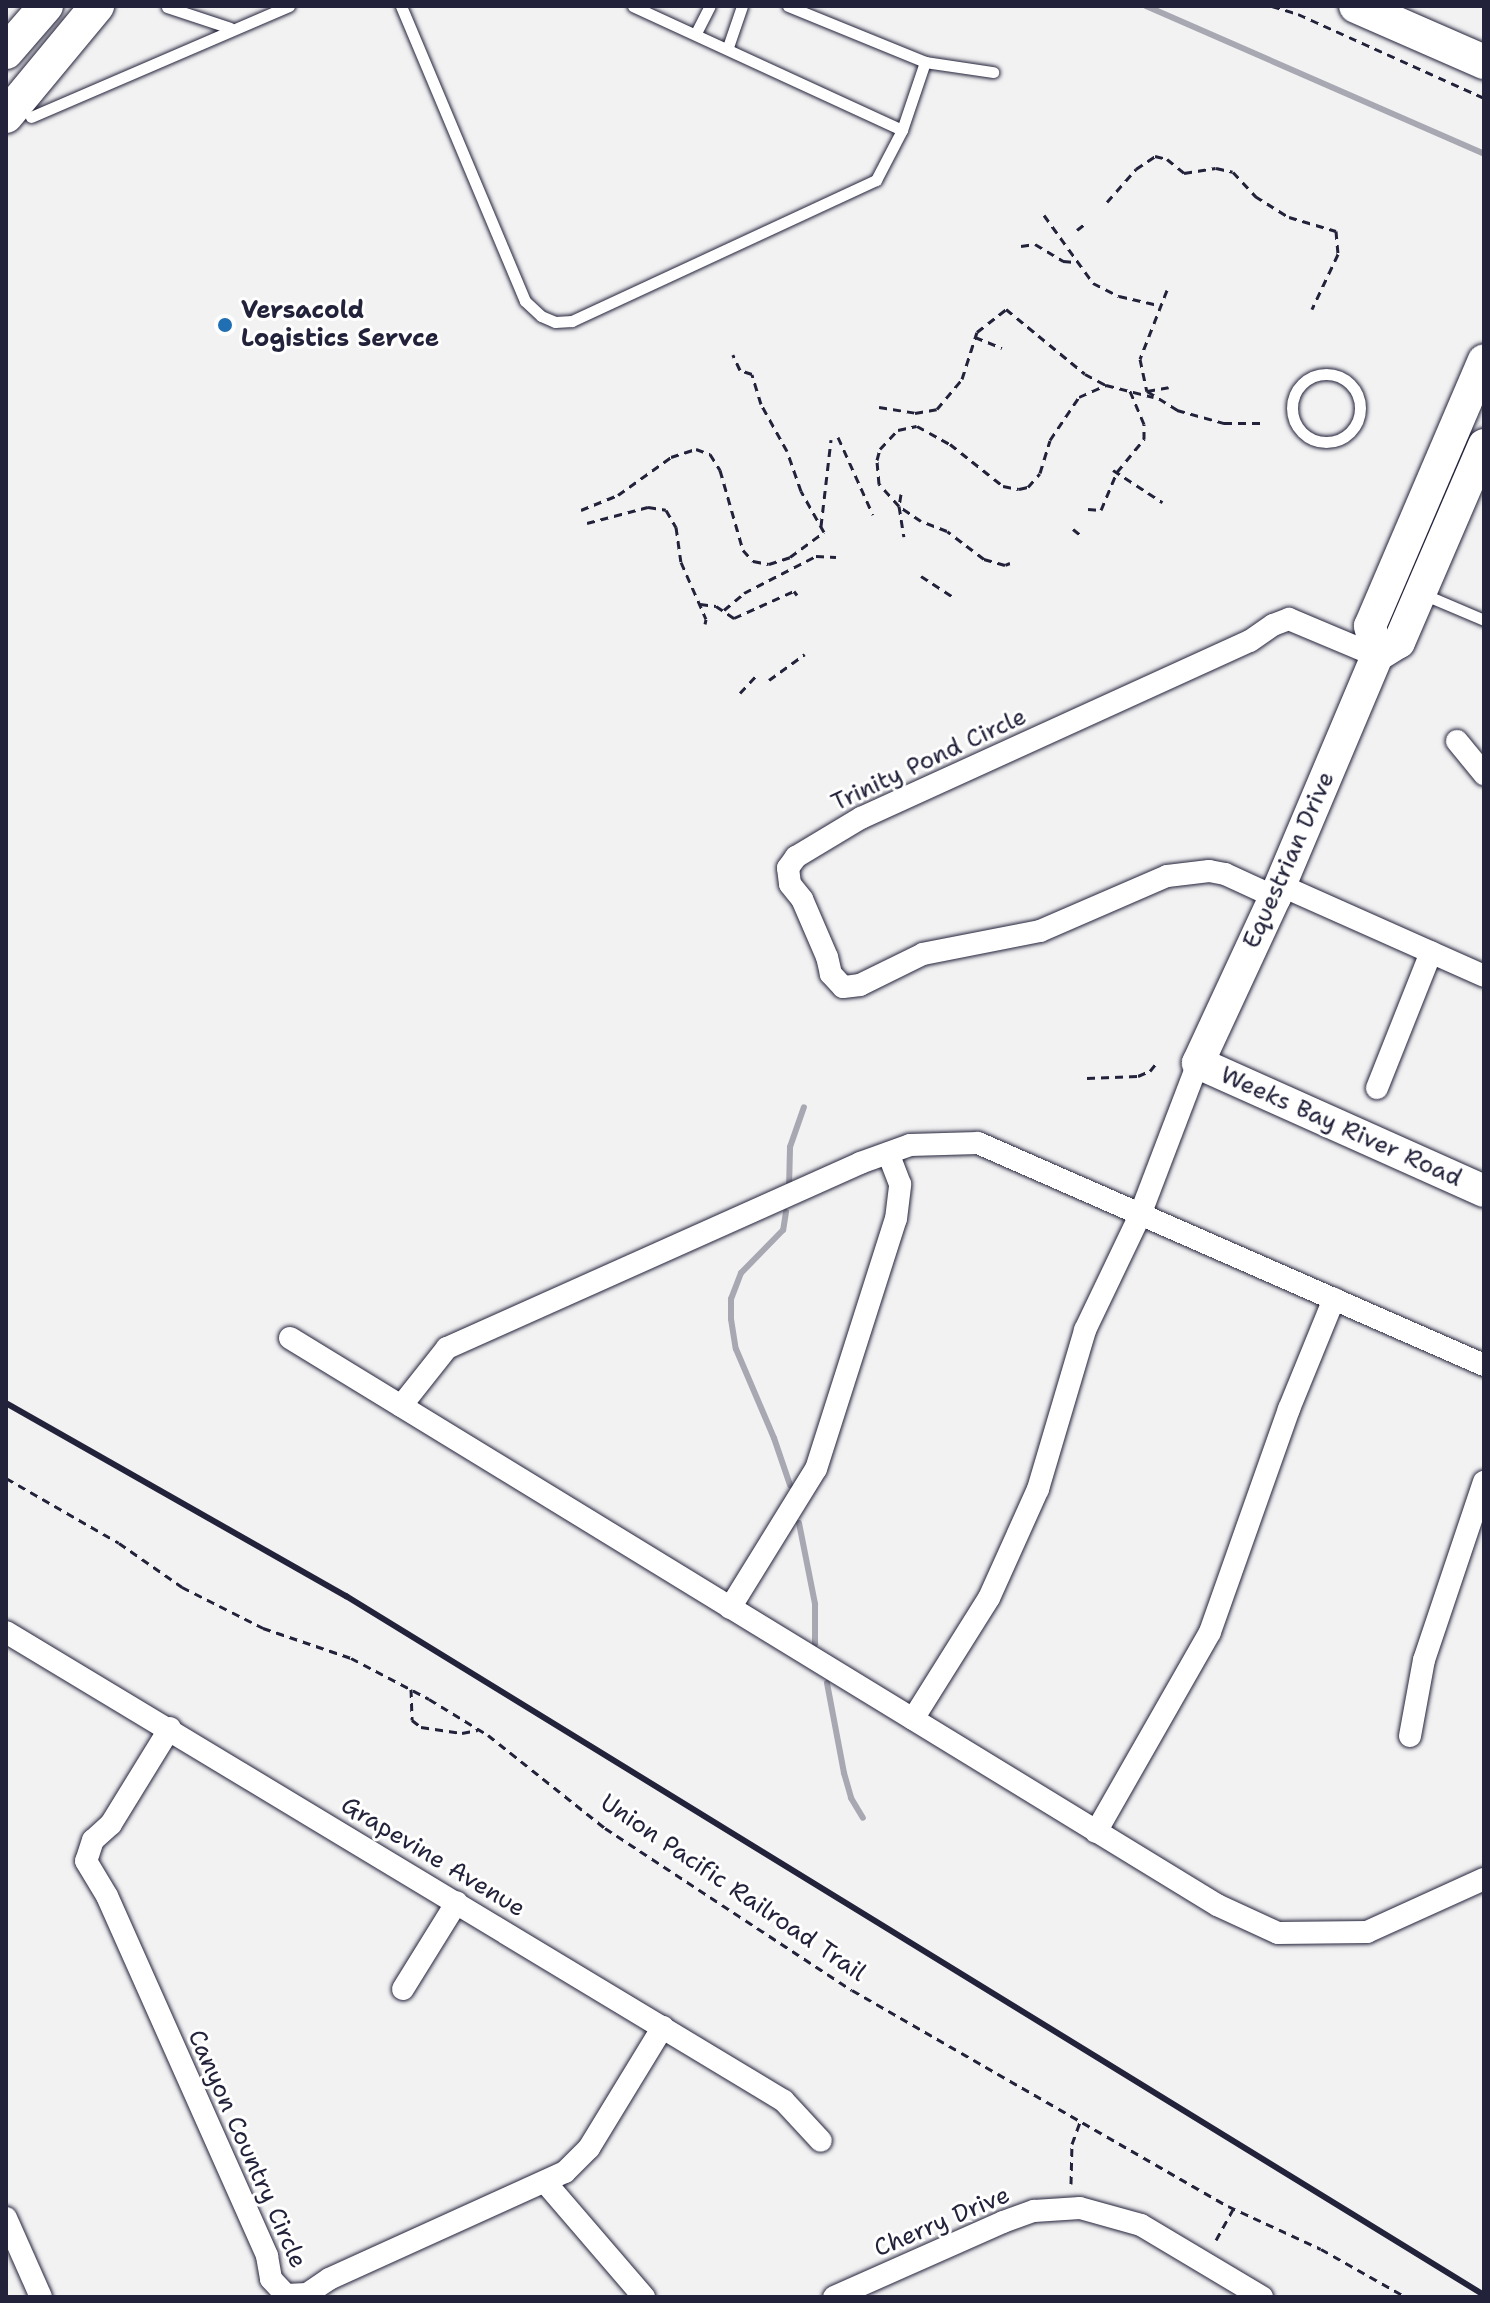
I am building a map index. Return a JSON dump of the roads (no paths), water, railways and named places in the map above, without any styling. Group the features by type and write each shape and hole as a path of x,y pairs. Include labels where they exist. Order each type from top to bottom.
{"main road":[{"path":"6,52 46,6"},
{"path":"19,116 97,6"},
{"path":"1356,6 1484,62"}],"street":[{"name":"Equestrian Drive","path":"1377,656 1370,626 1484,360"},
{"name":"Equestrian Drive","path":"1198,1063 1278,891 1377,656 1399,642 1423,594 1484,445"},
{"name":"Trinity Pond Circle","path":"1278,891 1209,871 1167,876 1040,931 923,954 860,985 843,987 831,974 827,957 802,899 790,884 788,868 796,857 861,818 1250,641 1273,625 1289,619 1377,656"},
{"path":"1457,741 1484,774"},
{"path":"1278,891 1484,976"},
{"path":"1377,1088 1431,952"},
{"path":"913,1719 989,1598 1038,1489 1085,1330 1140,1215 1198,1063"},
{"name":"Weeks Bay River Road","path":"1198,1063 1484,1191"},
{"path":"401,1406 447,1348 910,1145 978,1143 1484,1365"},
{"path":"730,1608 816,1469 896,1219 900,1184 888,1153"},
{"path":"1096,1832 1210,1632 1289,1409 1334,1299"},
{"path":"290,1338 1217,1905 1278,1933 1367,1932 1484,1879"},
{"path":"1410,1736 1424,1660 1484,1482"},
{"name":"Grapevine Avenue","path":"6,1632 170,1728 784,2101 821,2141"},
{"name":"Canyon Country Circle","path":"170,1728 111,1824 93,1840 86,1861 107,1896 267,2256 271,2279 286,2295 307,2294 329,2279 565,2172 589,2148 663,2027"},
{"path":"403,1989 457,1902"},
{"path":"545,2182 644,2297"},
{"name":"Cherry Drive","path":"834,2297 1003,2222 1056,2208 1108,2213 1212,2250 1262,2297"},
{"path":"6,2218 41,2297"}],"lane":[{"path":"19,116 289,6"},
{"path":"401,6 525,301 541,316 555,322 572,321 876,180 902,130 925,62"},
{"path":"633,6 728,47 902,130"},
{"path":"696,33 710,6"},
{"path":"728,47 742,6"},
{"path":"788,6 925,62 993,72"},
{"path":"167,7 230,28"},
{"path":"1332,374 1352,385 1358,395 1359,419 1345,437 1329,443 1303,434 1293,420 1291,407 1295,393 1306,380 1332,374"},
{"path":"1423,594 1484,620"}],"waterway":[{"path":"1146,6 1484,154"},
{"path":"789,1189 790,1147 804,1107"},
{"path":"786,1212 783,1230 741,1273 731,1299 731,1319 736,1349 774,1438 790,1485"},
{"path":"799,1523 815,1604 815,1644"},
{"path":"827,1683 844,1773 851,1798 863,1818"}],"railway":[{"path":"6,1403 346,1596 1484,2295"}],"place":[{"name":"Versacold Logistics Servce","path":"225,325"}]}
